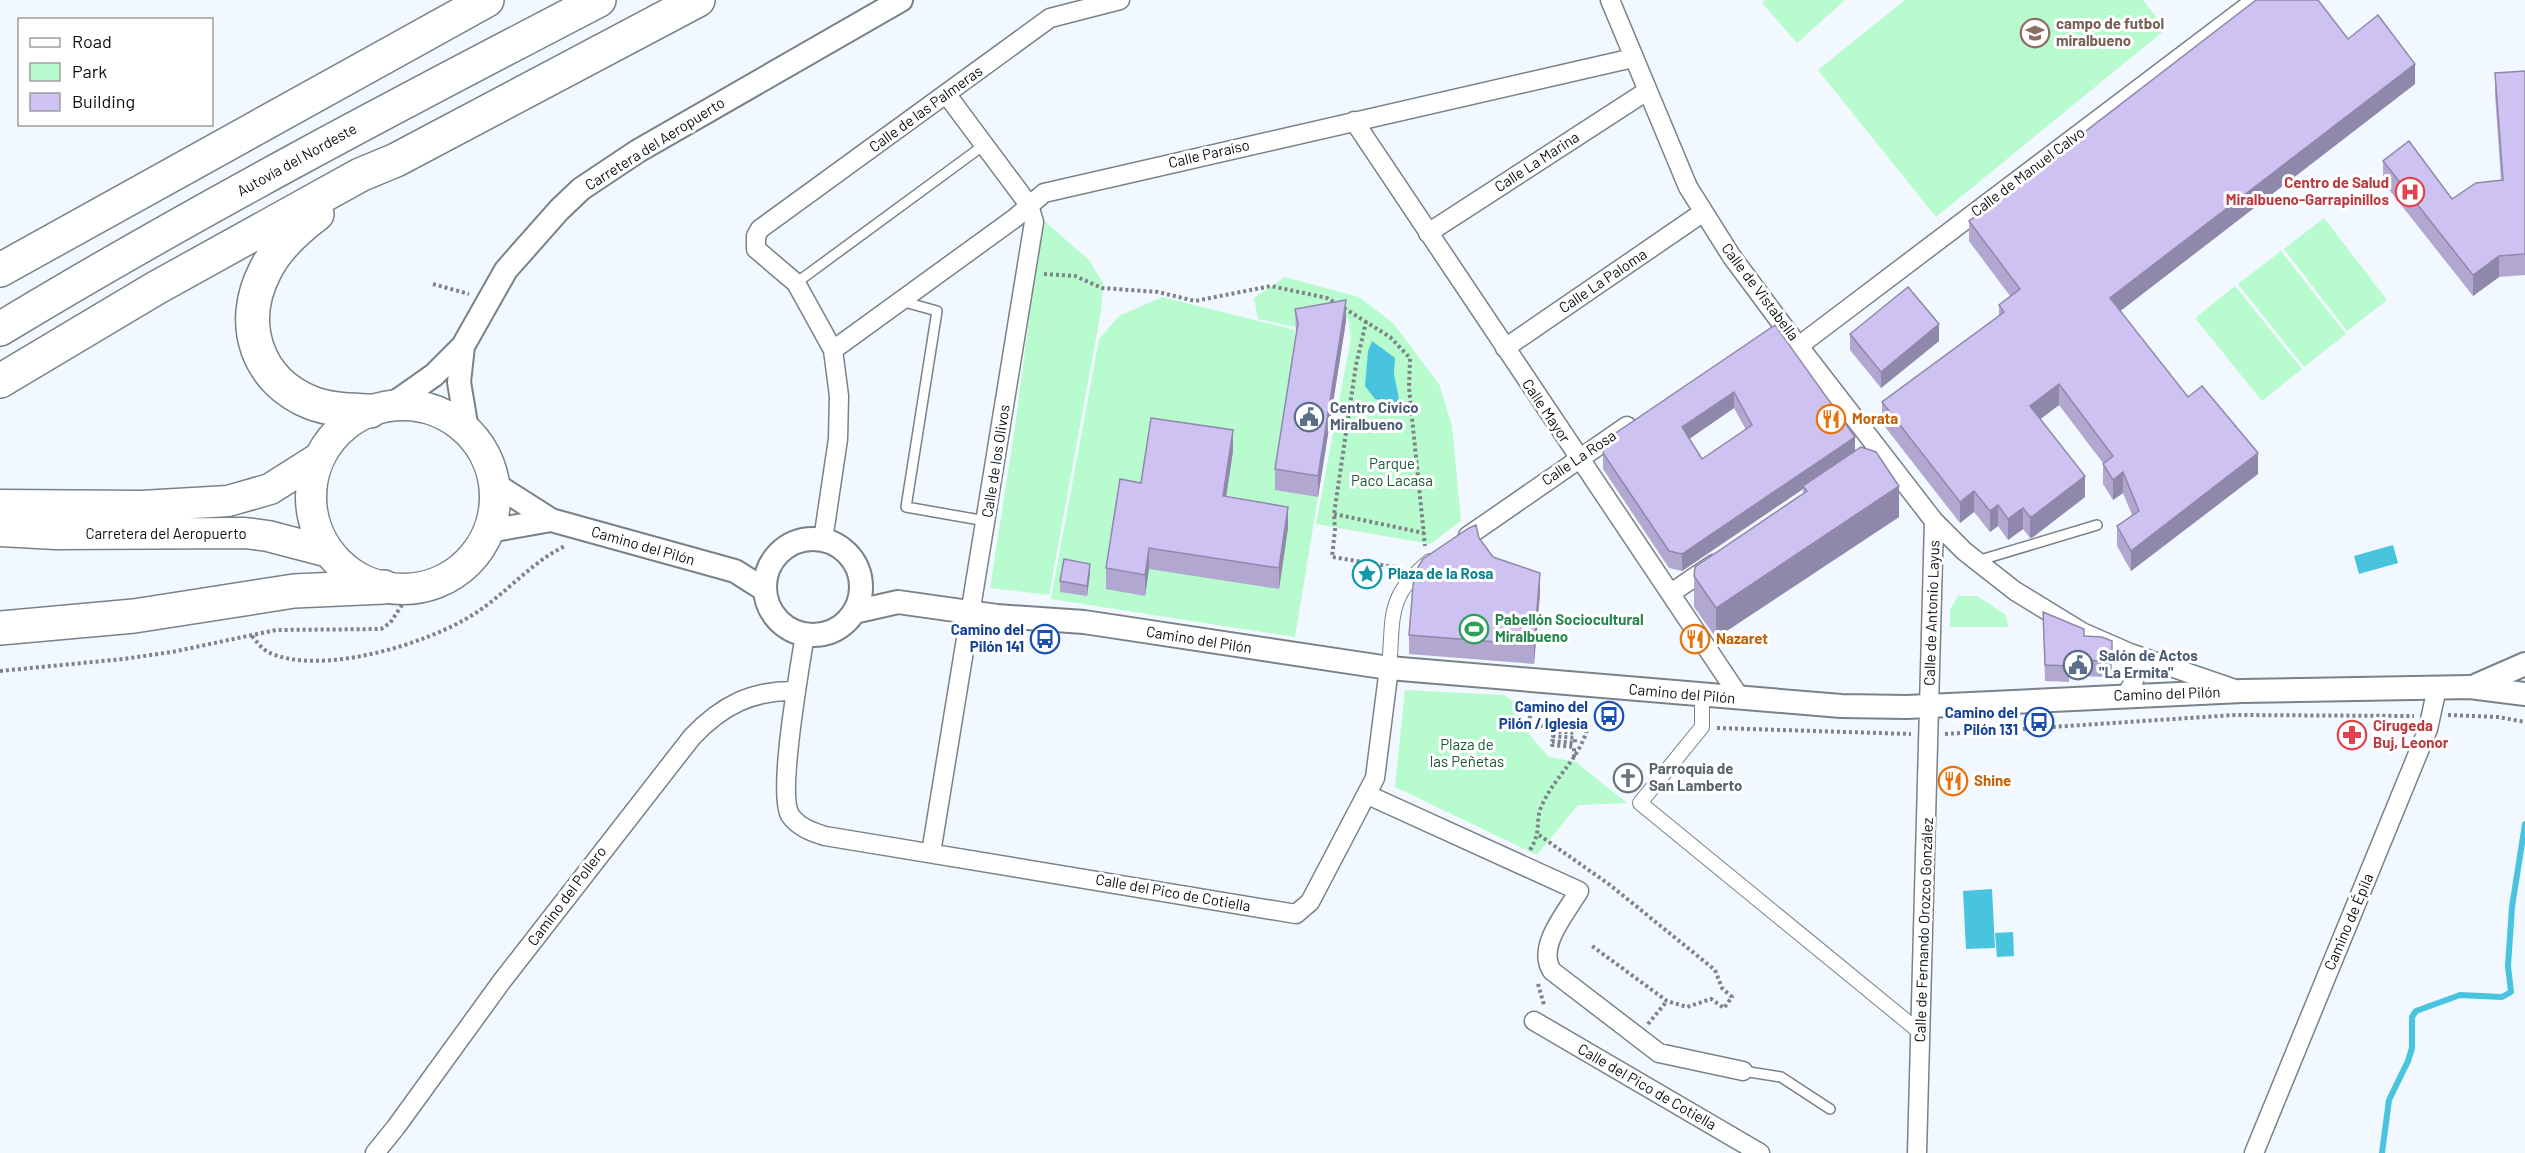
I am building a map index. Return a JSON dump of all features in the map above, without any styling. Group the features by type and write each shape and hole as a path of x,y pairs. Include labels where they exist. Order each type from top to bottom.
{"highway":[{"path":"0,270 487,0"},
{"name":"Autovía del Nordeste","path":"0,329 134,248 399,104 599,0"},
{"path":"0,381 166,283 360,175 396,160 698,0"},
{"path":"0,628 134,616 294,591 430,585 457,570 479,549 489,531 494,514 494,483 488,460 467,430 439,412 423,407 342,409 313,403 284,387 273,377 255,348 252,318 264,271 292,235 319,212 396,160"},
{"path":"380,408 340,429 319,458 311,485 312,513 316,527 329,552 353,574 397,587"},
{"name":"Carretera del Aeropuerto","path":"0,531 142,520 204,504 251,496 285,481 319,458"},
{"name":"Carretera del Aeropuerto","path":"0,505 268,536 329,552"}],"street":[{"name":"Carretera del Aeropuerto","path":"467,430 459,382 464,346 486,301 516,256 581,189 706,111 901,0"},
{"name":"Calle de las Palmeras","path":"796,283 756,249 756,236 760,229 1050,18 1120,0"},
{"name":"Calle de Vistabella","path":"1610,0 1688,188 1702,213 1781,323 1934,520 1970,556 2046,612 2130,653 2242,691"},
{"name":"Calle de Manuel Calvo","path":"1800,345 2256,0"},
{"name":"Calle Paraíso","path":"833,350 1050,191 1633,58"},
{"name":"Calle La Marina","path":"1428,233 1647,91"},
{"path":"947,95 1029,205"},
{"name":"Calle Mayor","path":"1354,121 1741,699"},
{"name":"Calle de los Olivos","path":"931,853 1034,222 1029,205"},
{"name":"Calle La Paloma","path":"1505,348 1702,213"},
{"path":"796,283 833,350 839,396 838,439 823,540"},
{"path":"1764,334 1781,323"},
{"name":"Carretera del Aeropuerto","path":"380,408 434,375 464,346"},
{"name":"Calle La Rosa","path":"1468,536 1578,458 1641,417"},
{"path":"1861,464 1880,451"},
{"name":"Camino del Pilón","path":"494,483 525,506 551,520 735,571 765,590"},
{"name":"Camino del Pilón","path":"489,531 551,520"},
{"name":"Calle de Antonio Layus","path":"1930,706 1934,520"},
{"path":"801,540 823,540 833,543 851,557 860,578 859,601 854,612 838,628 816,635 805,634 792,630 777,619 767,603 765,590 769,566 782,549 792,544 801,540"},
{"path":"1935,557 1950,551 1970,556"},
{"path":"1389,668 1394,603 1418,571 1440,554"},
{"path":"1671,593 1724,557"},
{"name":"Camino del Pilón","path":"735,571 769,566"},
{"name":"Camino del Pilón","path":"860,578 898,602"},
{"name":"Camino del Pilón","path":"854,612 898,602 971,613 1084,622 1389,668 1841,706 1930,706 2242,691 2470,687 2525,694"},
{"path":"796,691 805,634"},
{"path":"2125,695 2136,676 2136,665 2130,653"},
{"name":"Camino del Pilón","path":"2470,687 2525,664"},
{"name":"Calle del Pico de Cotiella","path":"796,691 785,785 790,815 804,828 814,833 1296,914 1310,902 1376,778 1389,668"},
{"name":"Camino de Épila","path":"2254,1153 2428,729 2438,688"},
{"name":"Camino del Pollero","path":"375,1153 624,821 705,723 718,712 742,699 777,691 796,691"},
{"path":"1702,694 1702,727 1640,803 1920,1033"},
{"name":"Calle de Fernando Orozco González","path":"1917,1153 1930,706"},
{"path":"1368,795 1579,891 1550,943 1545,957 1547,964 1557,977 1636,1038 1669,1056 1743,1071"},
{"name":"Calle del Pico de Cotiella","path":"1539,1024 1760,1153"}],"lane":[{"path":"796,283 984,145"},
{"path":"901,302 937,311 906,507 986,521"},
{"path":"1970,556 2097,525"},
{"path":"1743,1071 1781,1077 1830,1109"}],"path":[{"path":"1026,272 1076,276 1102,288 1158,292 1195,301 1271,286 1327,298 1390,337 1410,358 1409,388 1425,548 1440,554"},
{"path":"433,284 486,301"},
{"path":"1366,322 1356,364 1334,514 1332,557 1418,571"},
{"path":"1334,514 1424,533"},
{"path":"251,635 269,652 296,658 380,654 427,638 471,616 555,551 574,546"},
{"path":"0,671 133,658 251,635 311,628 381,628 397,615 397,587"},
{"path":"1702,727 1929,734 2235,715 2390,717 2432,715 2498,717 2525,722"},
{"path":"1530,716 1531,724 1576,729 1575,733 1554,731 1553,736 1575,738 1575,742 1552,741 1552,745 1574,747 1574,760"},
{"path":"1589,723 1574,760 1542,805 1539,835 1618,892 1706,962 1715,970 1722,988 1732,997 1724,1008 1711,999 1687,1007 1667,1001 1592,946"},
{"path":"1539,1024 1544,1006 1537,968 1545,957"},
{"path":"1636,1038 1667,1001"}],"green space":[{"path":"1765,0 1845,0 1797,43 1762,3"},
{"path":"1905,0 2143,0 2166,29 1936,217 1818,70"},
{"path":"2324,218 2387,300 2347,331 2284,249"},
{"path":"1042,219 1089,260 1103,283 1101,311 1049,595 990,588 1015,427"},
{"path":"2281,251 2346,334 2304,367 2238,284"},
{"name":"Parque Paco Lacasa","path":"1285,277 1359,297 1393,323 1439,384 1452,426 1461,521 1430,544 1316,524 1351,338 1348,318 1294,327 1258,319 1254,298"},
{"path":"2235,286 2302,369 2262,401 2195,318"},
{"path":"1162,297 1295,330 1318,497 1295,637 1051,599 1099,339 1119,316"},
{"path":"1958,596 1977,596 2006,615 2008,627 1950,627 1950,610"},
{"name":"Plaza de las Peñetas","path":"1405,690 1504,695 1523,708 1521,725 1549,757 1576,762 1627,803 1578,805 1537,855 1395,787"}],"water":[{"path":"1372,341 1395,358 1394,374 1400,404 1375,399 1365,386 1368,351"},
{"path":"2393,545 2398,563 2359,574 2354,556"},
{"path":"1992,889 1995,948 1966,949 1963,891"},
{"path":"2013,932 2014,956 1997,957 1995,933"}],"building":[{"path":"2256,0 2318,0 2348,39 2378,15 2415,64 2110,298 2188,397 2202,386 2258,453 2131,551 2117,526 2139,511 2123,472 2113,480 2103,464 2113,456 2059,384 2030,406 2085,476 2030,517 2023,508 2008,519 1998,505 1990,511 1974,491 1960,502 1882,402 2004,312 1999,305 2020,289 1969,221"},
{"name":"Centro de Salud Miralbueno-Garrapinillos","path":"2525,71 2525,254 2499,256 2473,275 2383,161 2409,141 2452,199 2476,183 2503,180 2495,73"},
{"path":"1908,287 1939,324 1881,372 1850,334"},
{"name":"Centro Cívico Miralbueno","path":"1346,300 1318,476 1275,469 1298,323 1295,309"},
{"path":"1775,325 1855,437 1682,554 1669,551 1603,453 1607,439","holes":["1734,392 1752,425 1702,459 1682,427"]},
{"path":"1151,418 1233,430 1223,496 1288,507 1279,568 1149,548 1145,575 1106,568 1120,479 1141,483"},
{"path":"1861,447 1876,452 1899,486 1716,608 1694,576 1695,567 1807,491 1803,486"},
{"path":"1476,525 1479,538 1493,557 1540,573 1534,645 1409,635 1414,574 1418,575 1418,567 1423,559"},
{"path":"1064,559 1090,564 1087,586 1060,581"},
{"path":"2043,612 2084,629 2084,636 2102,637 2112,641 2112,661 2069,660 2069,666 2045,665"}],"waterway":[{"path":"2382,1153 2389,1100 2412,1048 2412,1017 2416,1011 2460,995 2502,997 2511,992 2508,966 2512,907 2525,824"}],"place":[{"name":"campo de futbol miralbueno","path":"2035,33"},
{"name":"Centro de Salud Miralbueno-Garrapinillos","path":"2410,192"},
{"name":"Centro Cívico Miralbueno","path":"1309,417"},
{"name":"Morata","path":"1831,419"},
{"name":"Plaza de la Rosa","path":"1367,574"},
{"name":"Pabellón Sociocultural Miralbueno","path":"1474,629"},
{"name":"Camino del Pilón 141","path":"1045,639"},
{"name":"Nazaret","path":"1695,639"},
{"name":"Salón de Actos \"La Ermita\"","path":"2078,665"},
{"name":"Camino del Pilón / Iglesia","path":"1609,716"},
{"name":"Camino del Pilón 131","path":"2039,722"},
{"name":"Cirugeda Buj, Leonor","path":"2352,735"},
{"name":"Parroquia de San Lamberto","path":"1628,778"},
{"name":"Shine","path":"1953,781"}]}
